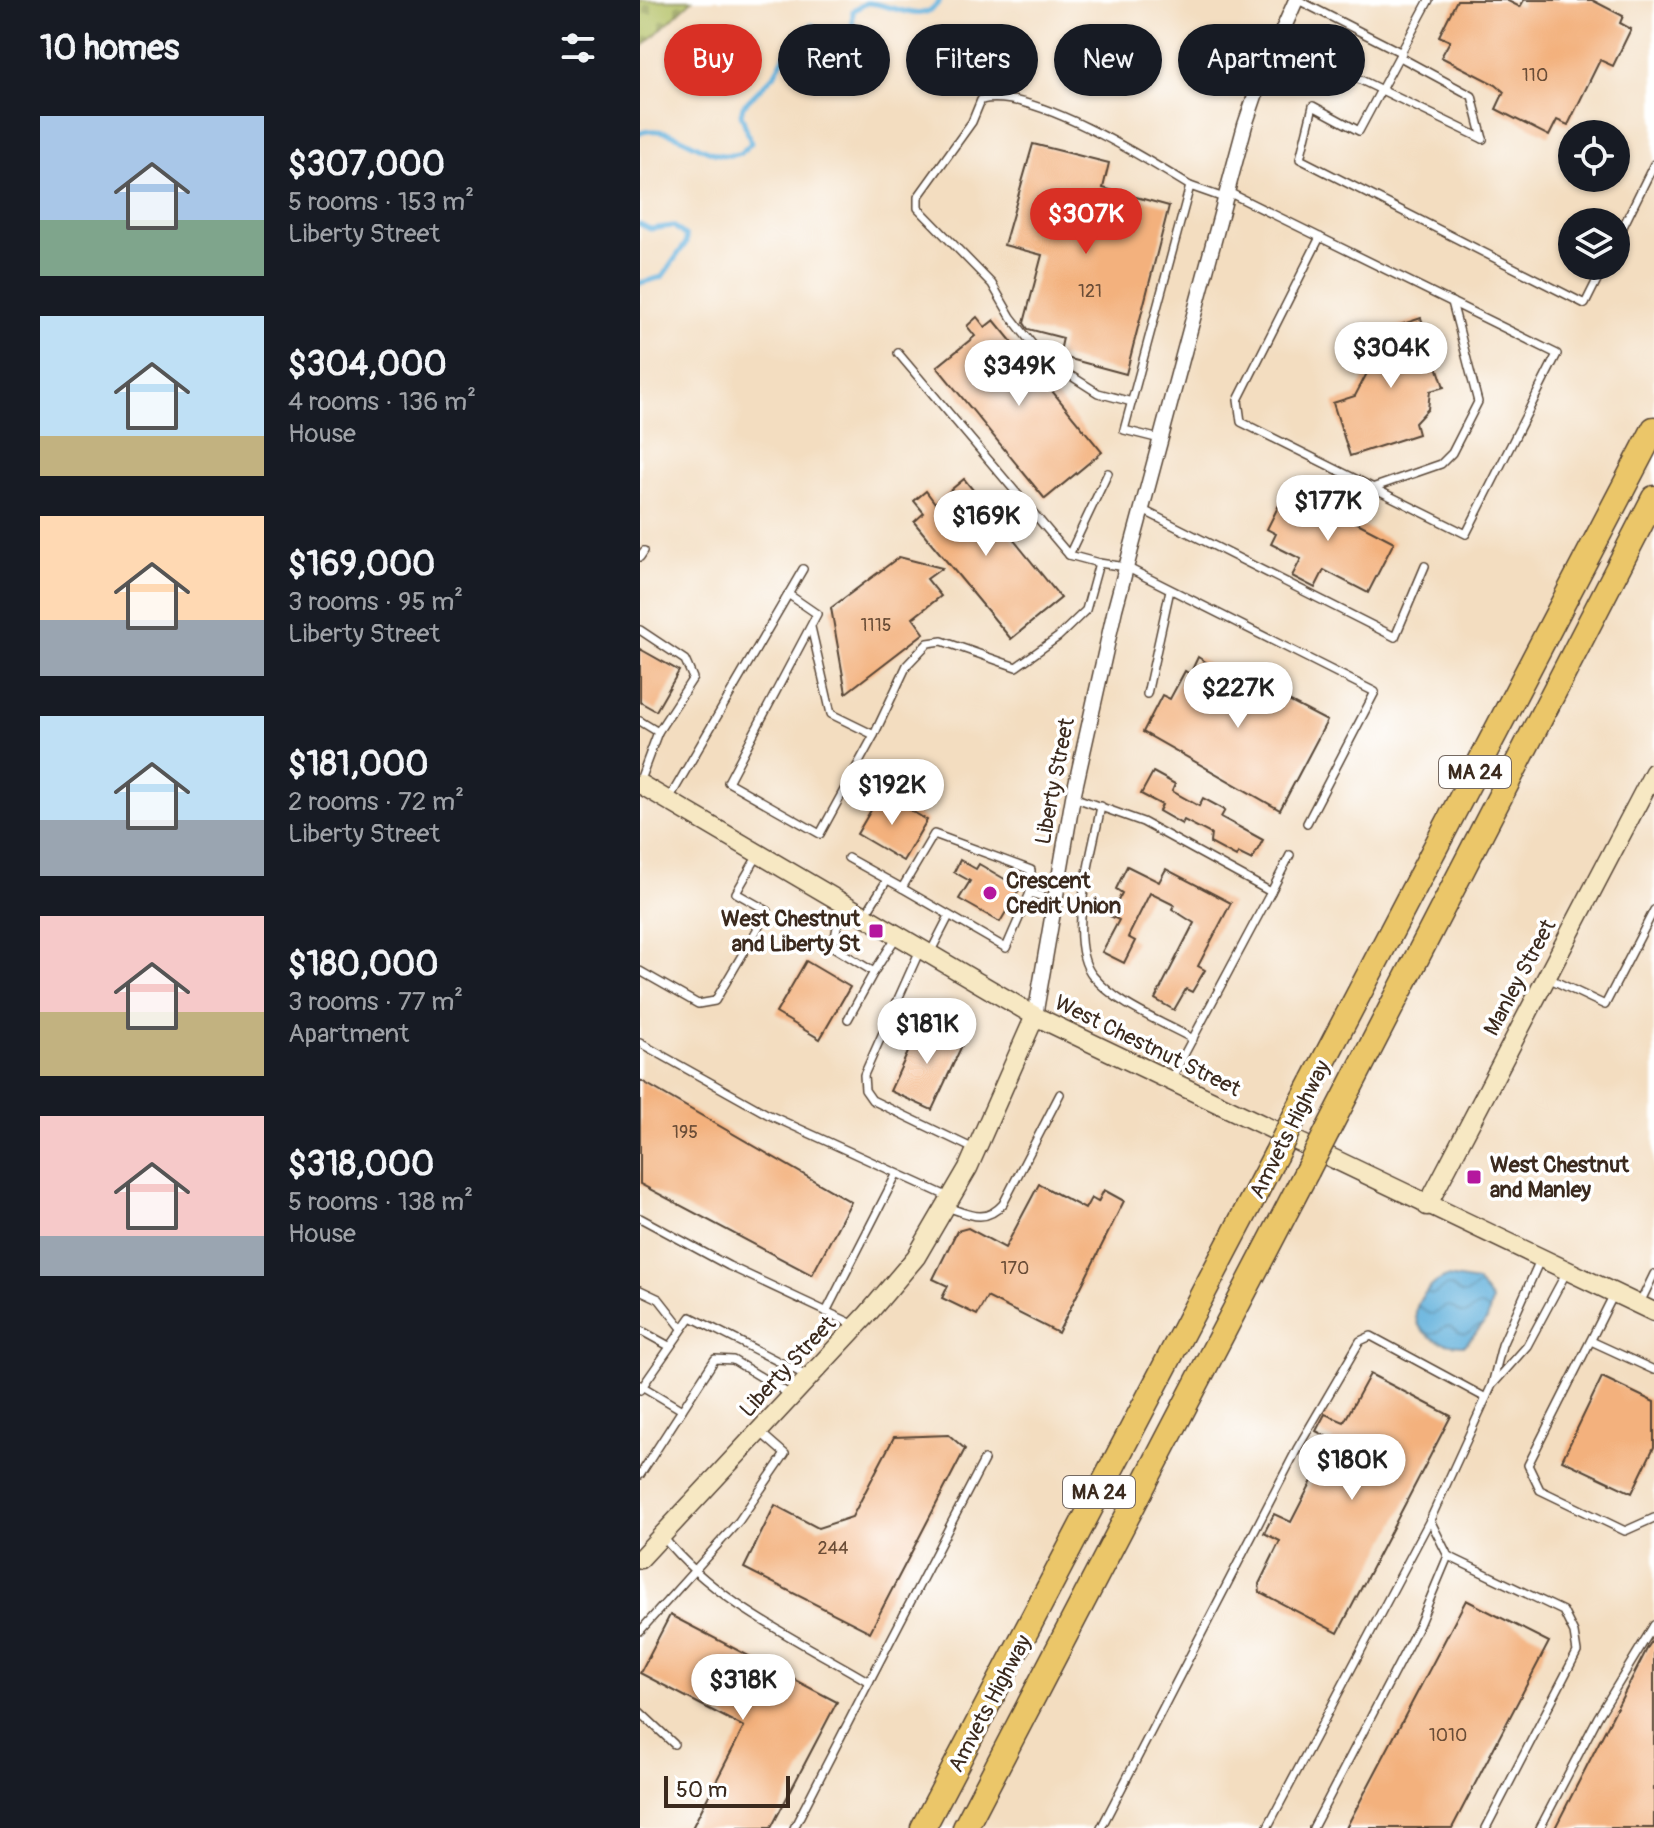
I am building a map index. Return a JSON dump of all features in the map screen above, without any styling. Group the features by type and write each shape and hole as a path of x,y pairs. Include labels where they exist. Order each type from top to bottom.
{"highway":[{"name":"Amvets Highway","path":"923,1828 1654,429"},
{"name":"Amvets Highway","path":"965,1828 1654,498"}],"main road":[{"name":"Manley Street","path":"1427,1206 1546,977 1648,799 1654,772"},
{"name":"West Chestnut Street","path":"640,782 1035,1016 1566,1273 1646,1308"},
{"name":"Liberty Street","path":"640,1559 905,1272 949,1203 976,1150 1035,1016"}],"street":[{"name":"Liberty Street","path":"1286,24 1297,0"},
{"name":"Liberty Street","path":"1035,1016 1073,797 1126,567 1225,195 1255,96"}],"lane":[{"path":"1297,0 1472,96 1483,139 1365,82"},
{"path":"1429,0 1359,131 1313,106 1300,159 1585,304 1597,280"},
{"path":"1132,402 1098,393 1043,358 1011,317 992,284 918,208 918,197 972,122 981,100 997,96 1016,99 1120,143 1190,186 1225,195 1320,237 1557,354 1466,534 1241,422 1238,400 1320,237"},
{"path":"1630,213 1654,164"},
{"path":"1160,439 1124,430 1190,186"},
{"path":"1372,488 1441,464 1452,453 1478,402 1452,302"},
{"path":"898,353 1069,555 1126,567 1375,692 1307,823"},
{"path":"1069,555 1108,473"},
{"path":"1141,509 1395,637 1425,566"},
{"path":"788,594 817,614 728,782 820,834 874,735 907,665 928,643 942,641 1016,667 1058,637 1086,610 1099,563"},
{"path":"668,801 803,569"},
{"path":"1147,694 1170,590"},
{"path":"811,626 831,714 874,735"},
{"path":"640,630 685,660 693,678 658,732 640,782"},
{"path":"640,721 658,732"},
{"path":"1073,797 1143,822 1271,892"},
{"path":"1101,806 1082,913 1084,961 1094,977 1113,994 1193,1039"},
{"path":"848,858 1006,948 1030,893 1031,870 934,834 902,888"},
{"path":"640,971 698,1004 715,1001 768,911 736,893 759,853"},
{"path":"1170,1082 1290,855"},
{"path":"865,915 887,880"},
{"path":"1030,893 1056,900"},
{"path":"842,902 833,947 874,972"},
{"path":"1546,977 1605,1005 1654,910"},
{"path":"949,916 925,950 864,1075 865,1090 872,1100 976,1150"},
{"path":"848,1019 899,934"},
{"path":"640,1043 767,1114 978,1218 993,1215 1003,1204 1060,1094"},
{"path":"826,1312 896,1175"},
{"path":"640,1218 729,1266 857,1326"},
{"path":"1267,1828 1430,1520 1492,1385 1502,1345 1540,1260"},
{"path":"1492,1385 1527,1346 1566,1273"},
{"path":"1646,1308 1654,1274"},
{"path":"640,1290 659,1299 681,1327"},
{"path":"1614,1294 1528,1465 1540,1490 1625,1531 1654,1518"},
{"path":"682,1410 641,1387 691,1317 809,1377"},
{"path":"640,1330 669,1346"},
{"path":"1101,1828 1297,1449 1360,1341 1371,1336 1486,1398"},
{"path":"1591,1341 1654,1370"},
{"path":"640,1475 715,1359 733,1360 792,1396"},
{"path":"640,1631 739,1521 785,1454 759,1431"},
{"path":"794,1828 984,1460"},
{"path":"1430,1520 1448,1556 1563,1611 1574,1633 1577,1652 1486,1828"},
{"path":"662,1536 713,1590 869,1682"},
{"path":"1313,1828 1419,1625 1448,1556"},
{"path":"1540,1828 1598,1717 1611,1702 1654,1625"},
{"path":"640,1712 674,1744"}],"green space":[{"path":"640,0 692,0 664,24 640,49"}],"water":[{"path":"1447,1277 1477,1282 1492,1301 1487,1320 1465,1345 1441,1342 1423,1331 1418,1323 1418,1303 1431,1287"}],"building":[{"path":"1457,0 1506,0 1520,7 1524,0 1592,0 1623,16 1620,23 1631,29 1613,66 1600,60 1570,120 1557,120 1549,136 1496,109 1504,92 1441,57 1450,41 1439,36"},
{"path":"1033,144 1109,163 1103,188 1169,206 1126,374 1059,356 1063,338 1028,329 1024,323 1042,255 1004,245"},
{"path":"977,317 985,327 994,320 1102,452 1045,499 937,367 975,336 967,326"},
{"path":"1421,318 1444,387 1430,391 1428,409 1415,423 1418,434 1350,456 1333,403 1355,396 1375,358 1367,336"},
{"path":"964,479 1061,598 1011,639 914,522 924,513 914,501 926,491 935,503"},
{"path":"1296,491 1394,542 1368,593 1324,570 1315,588 1292,576 1301,559 1271,544 1276,534 1267,529 1284,495 1292,499"},
{"path":"899,557 942,568 927,579 941,596 913,618 924,633 846,693 831,608"},
{"path":"640,649 679,671 656,711 640,702"},
{"path":"1198,657 1241,684 1247,671 1282,689 1279,696 1327,721 1280,810 1143,732 1162,695 1170,699 1185,671 1190,674"},
{"path":"1153,772 1175,784 1172,791 1199,806 1203,798 1225,810 1221,817 1263,840 1252,860 1238,853 1236,857 1210,843 1211,834 1184,820 1182,824 1159,811 1162,805 1141,794"},
{"path":"881,793 927,820 903,861 857,834"},
{"name":"Crescent Credit Union","path":"960,860 976,869 979,864 1020,888 1000,922 959,899 970,881 954,872"},
{"path":"1127,866 1159,882 1166,869 1231,903 1198,966 1205,970 1192,992 1186,989 1174,1010 1155,999 1194,923 1172,909 1174,905 1150,893 1128,937 1135,941 1124,963 1102,952 1119,920 1110,916 1122,893 1116,889"},
{"path":"806,961 850,987 820,1039 776,1013"},
{"path":"922,1022 964,1041 932,1110 890,1091"},
{"path":"640,1080 851,1202 812,1275 640,1184"},
{"path":"1039,1184 1085,1209 1091,1198 1098,1202 1104,1190 1124,1201 1058,1333 987,1297 977,1315 942,1298 948,1286 933,1279 957,1231 968,1228 1005,1248"},
{"path":"1370,1374 1451,1416 1338,1633 1260,1592 1259,1584 1280,1541 1264,1533 1274,1514 1291,1522 1333,1440 1316,1431 1325,1414 1344,1422"},
{"path":"1602,1377 1654,1402 1654,1447 1632,1493 1562,1460"},
{"path":"949,1435 965,1449 870,1632 744,1568 775,1505 818,1528 852,1517 894,1437"},
{"path":"1466,1600 1549,1642 1452,1828 1346,1828"},
{"path":"670,1615 837,1702 771,1828 692,1828 744,1727 640,1673"},
{"path":"1654,1638 1654,1828 1555,1828 1648,1647"}],"waterway":[{"path":"640,133 666,132 716,154 741,153 751,143 741,114 743,106 774,75 794,39 812,25 832,45 842,49 852,39 853,11 866,3 925,13 940,0"},
{"path":"640,224 650,229 673,226 686,236 686,243 662,277 640,283"}],"place":[{"name":"Crescent Credit Union","path":"990,893"},
{"name":"West Chestnut and Liberty St","path":"876,931"},
{"name":"West Chestnut and Manley","path":"1474,1177"}]}
